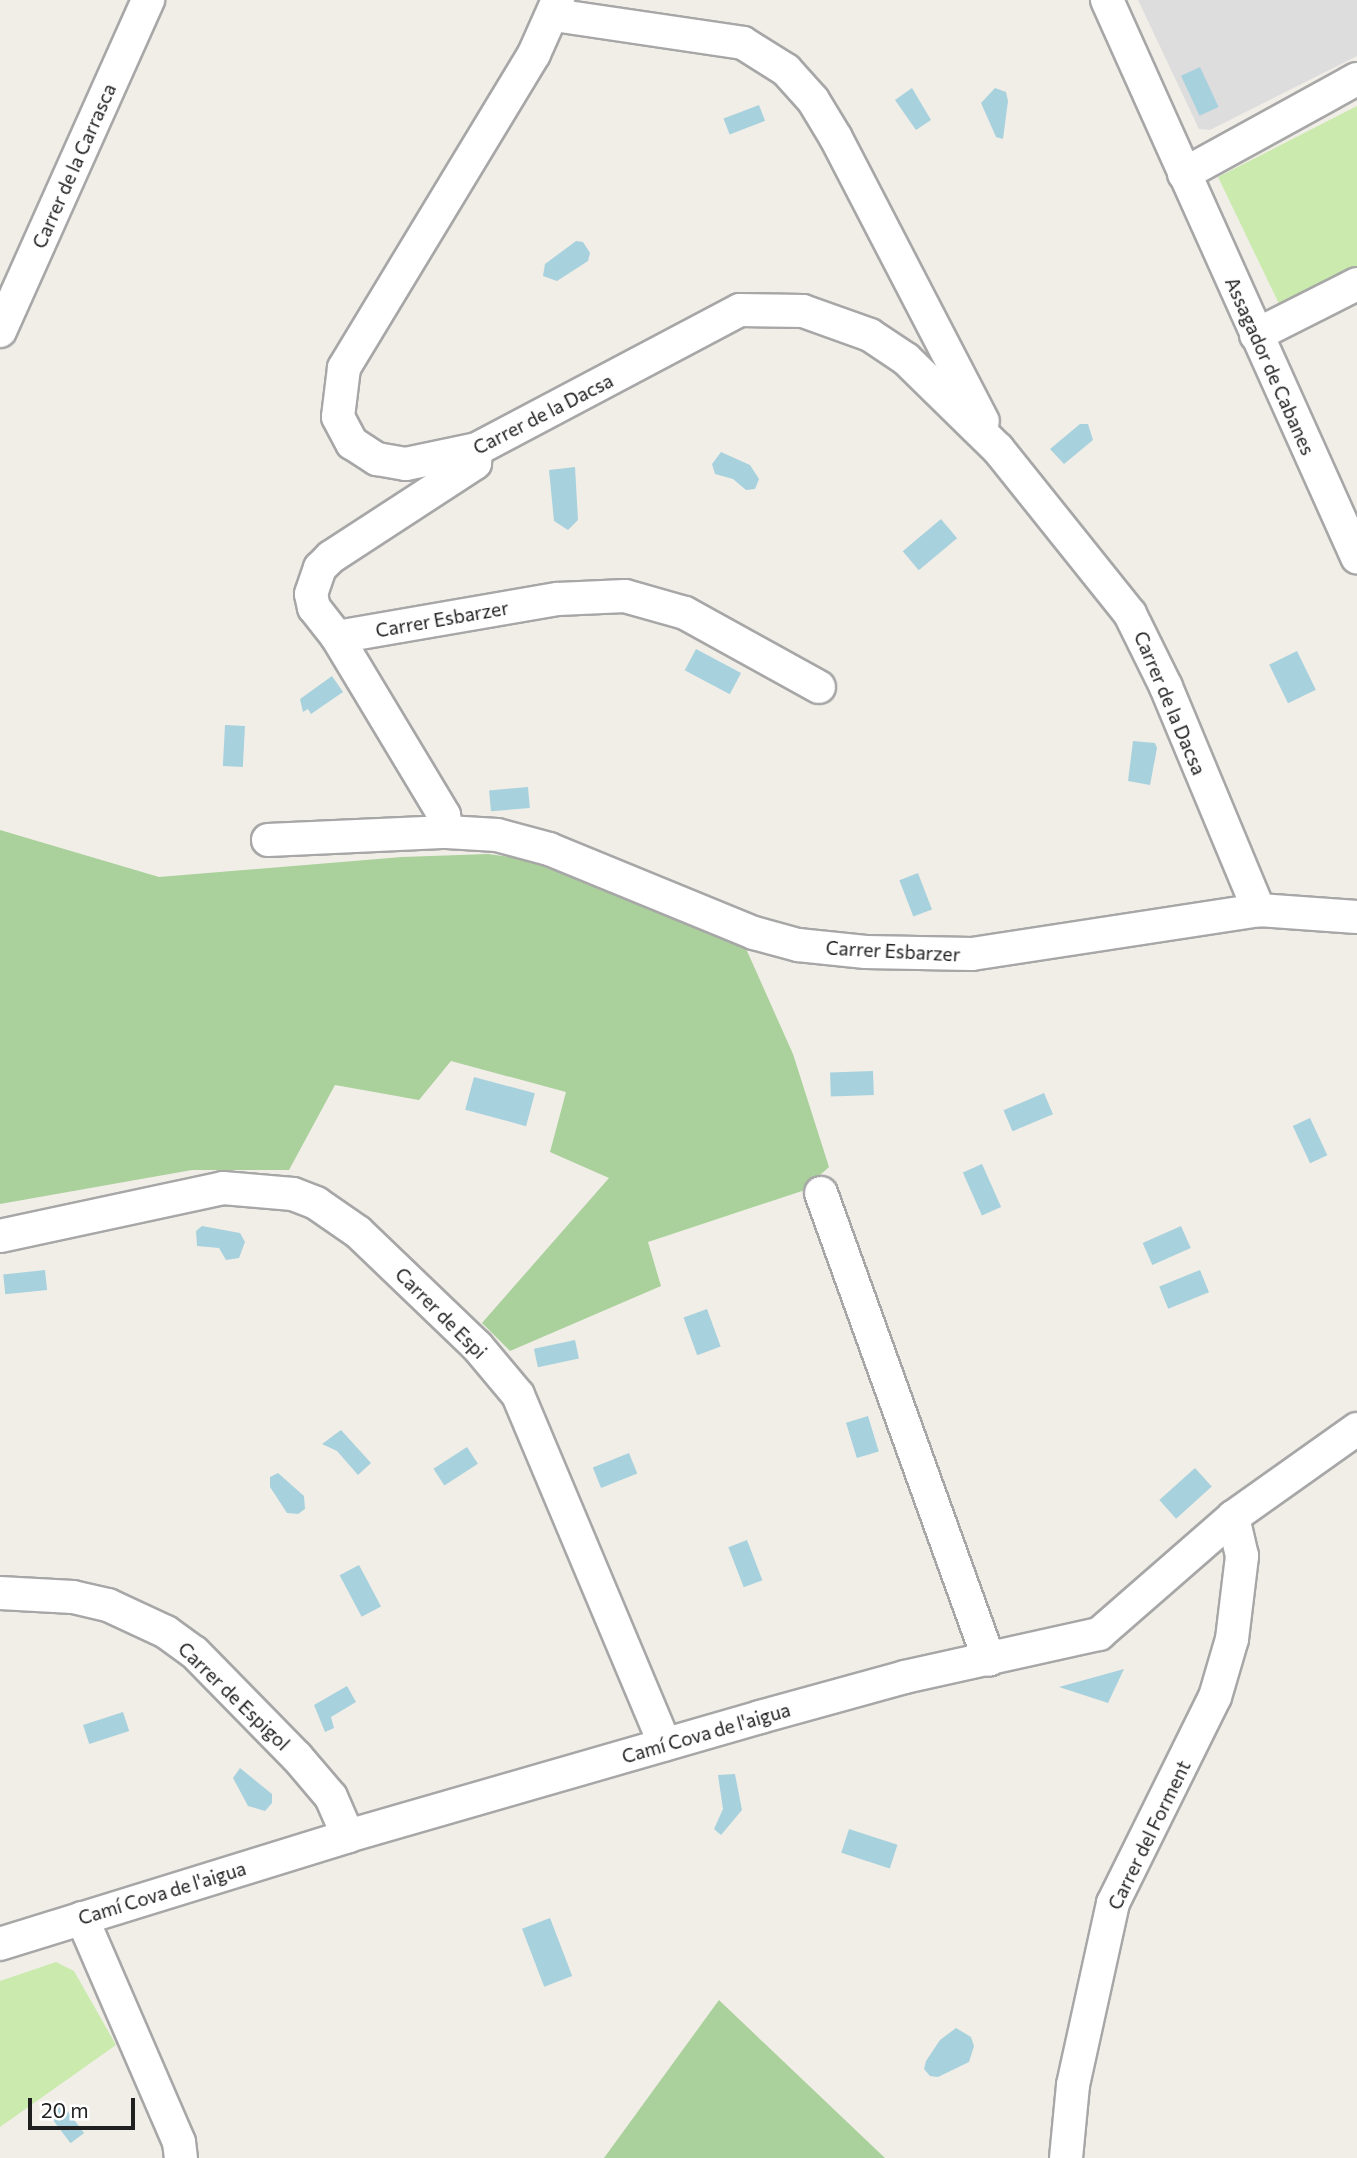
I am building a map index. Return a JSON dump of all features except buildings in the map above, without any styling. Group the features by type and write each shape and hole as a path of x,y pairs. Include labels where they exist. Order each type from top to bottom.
{"street":[{"name":"Carrer de la Carrasca","path":"0,331 148,0"},
{"name":"Assagador de Cabanes","path":"1107,0 1357,556"},
{"name":"Carrer de la Dacsa","path":"998,449 836,138 793,76 743,43 556,8 344,368 340,382 338,417 363,453 406,464 477,449 722,318 758,307 803,311 884,344 925,376 998,449 1118,597 1140,631 1259,910"},
{"path":"1184,174 1357,79"},
{"path":"1256,335 1357,284"},
{"path":"447,832 444,815 337,637 314,608 312,594 320,568 475,463 477,449"},
{"name":"Carrer Esbarzer","path":"337,637 558,599 625,596 685,613 819,687"},
{"name":"Carrer Esbarzer","path":"268,840 447,832 533,843 775,940 866,952 972,954 1259,910 1357,917"},
{"name":"Carrer de Espi","path":"0,1236 223,1188 293,1194 316,1203 358,1232 477,1346 518,1395 665,1744"},
{"path":"821,1194 989,1660"},
{"name":"Camí Cova de l'aigua","path":"0,1944 348,1836 665,1744 905,1677 1076,1643 1111,1627 1233,1517 1357,1429"},
{"name":"Carrer del Forment","path":"1066,2158 1075,2074 1113,1903 1214,1697 1229,1650 1240,1597 1242,1556 1233,1517"},
{"name":"Carrer de Espigol","path":"0,1593 73,1597 108,1605 175,1639 194,1652 297,1757 331,1797 348,1836"},
{"path":"82,1918 175,2134 181,2158"}],"shaded area":[{"path":"1138,0 1357,0 1357,56 1210,130 1199,129"}],"green space":[{"path":"1357,106 1357,269 1282,310 1218,177"},
{"path":"0,830 159,877 402,857 488,854 532,860 743,942 793,1054 829,1167 802,1191 648,1242 661,1286 510,1351 482,1323 609,1178 550,1152 566,1092 451,1061 419,1100 335,1085 289,1170 192,1170 0,1204"},
{"path":"56,1962 74,1971 116,2045 0,2127 0,1981"},
{"path":"719,2000 721,2002 885,2158 604,2158"}],"water":[{"path":"1200,67 1219,107 1200,116 1181,76"},
{"path":"912,88 931,120 916,130 895,100"},
{"path":"995,88 1006,92 1008,101 1003,139 996,137 981,103"},
{"path":"759,105 765,121 730,134 724,119"},
{"path":"576,241 583,242 590,253 588,261 557,281 543,276 545,264"},
{"path":"1080,424 1088,424 1093,440 1064,464 1050,449"},
{"path":"721,452 750,465 759,479 755,489 746,490 733,479 715,474 712,464"},
{"path":"575,467 578,520 568,530 554,521 549,470"},
{"path":"941,519 957,538 919,570 903,551"},
{"path":"696,649 741,673 730,694 685,670"},
{"path":"1297,651 1316,690 1288,703 1269,665"},
{"path":"332,676 343,692 311,714 308,709 303,712 300,699"},
{"path":"225,725 245,726 243,767 223,766"},
{"path":"1133,741 1155,743 1157,748 1150,785 1128,781"},
{"path":"528,787 530,808 491,811 489,790"},
{"path":"918,873 932,909 913,917 899,880"},
{"path":"873,1071 874,1095 831,1096 830,1073"},
{"path":"474,1077 535,1093 526,1126 465,1110"},
{"path":"1044,1093 1053,1114 1012,1131 1003,1110"},
{"path":"1310,1118 1327,1155 1310,1163 1293,1126"},
{"path":"982,1164 1001,1207 982,1215 963,1173"},
{"path":"202,1226 240,1233 245,1242 239,1258 226,1260 219,1248 197,1246 196,1231"},
{"path":"1181,1226 1191,1248 1152,1265 1143,1243"},
{"path":"45,1270 47,1290 5,1294 3,1274"},
{"path":"1200,1270 1209,1292 1168,1309 1159,1286"},
{"path":"707,1309 721,1347 697,1355 684,1318"},
{"path":"575,1340 579,1359 538,1367 534,1349"},
{"path":"868,1416 879,1451 857,1458 846,1423"},
{"path":"341,1430 371,1463 358,1475 337,1451 322,1444"},
{"path":"467,1447 478,1464 444,1486 433,1469"},
{"path":"629,1453 637,1473 601,1488 593,1468"},
{"path":"1195,1468 1212,1487 1176,1519 1159,1500"},
{"path":"278,1473 304,1496 305,1509 298,1514 287,1513 270,1487 270,1477"},
{"path":"747,1540 762,1580 744,1587 728,1547"},
{"path":"359,1565 381,1606 362,1617 340,1575"},
{"path":"1124,1669 1108,1703 1059,1687"},
{"path":"347,1686 356,1702 331,1717 334,1728 325,1732 314,1705"},
{"path":"123,1712 129,1731 89,1744 83,1725"},
{"path":"240,1768 272,1794 272,1803 265,1811 248,1806 233,1778"},
{"path":"735,1774 742,1810 721,1835 714,1829 723,1809 718,1775"},
{"path":"849,1829 898,1845 890,1869 841,1853"},
{"path":"550,1918 572,1976 544,1987 522,1929"},
{"path":"956,2028 971,2037 974,2046 969,2062 938,2077 930,2076 924,2069 926,2061 940,2040"},
{"path":"60,2101 84,2133 70,2143 46,2111"}]}
